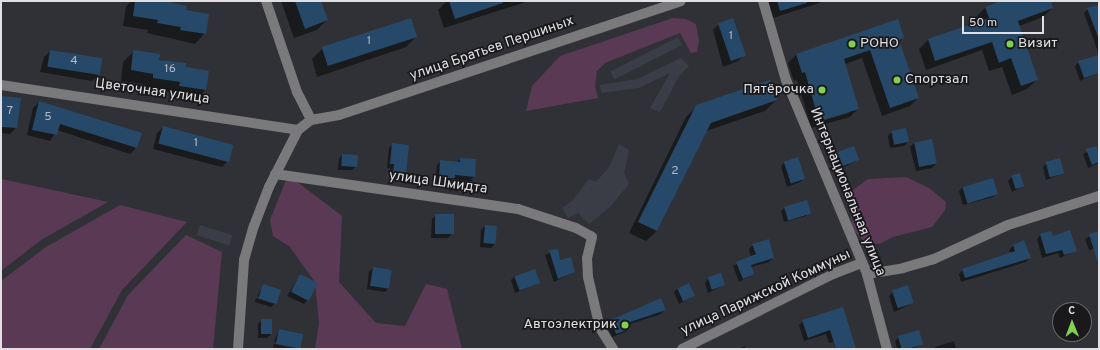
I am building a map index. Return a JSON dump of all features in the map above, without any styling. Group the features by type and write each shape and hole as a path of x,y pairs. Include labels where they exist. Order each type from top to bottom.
{"street":[{"path":"238,349 244,260 254,226 275,174 298,130 311,120 297,92 266,1"},
{"name":"улица Братьев Першиных","path":"311,120 339,115 681,1"},
{"name":"Интернациональная улица","path":"763,1 786,80 867,274 887,349"},
{"name":"Цветочная улица","path":"1,85 298,130"},
{"name":"улица Шмидта","path":"275,174 518,209 576,228 592,237 587,258 588,276 600,328 613,349"},
{"name":"улица Парижской Коммуны","path":"867,274 903,268 934,259 1008,225 1099,196"},
{"name":"улица Парижской Коммуны","path":"682,349 833,274 862,263"}],"shaded area":[{"path":"673,18 686,19 696,24 699,41 697,52 691,53 680,33 605,63 597,71 595,86 598,98 526,111 532,86 560,56"},
{"path":"678,37 682,45 614,80 610,72"},
{"path":"681,58 689,66 679,76 660,112 650,108 670,73 639,88 601,93 600,85 637,79"},
{"path":"619,144 629,150 624,173 629,184 611,206 589,224 578,213 568,218 562,208 573,200 589,179 596,182 609,167"},
{"path":"288,175 342,216 339,282 376,323 405,326 426,284 447,289 462,349 315,349 319,323 315,282 290,247 273,236 270,220"},
{"path":"906,177 929,188 946,202 945,210 932,227 893,237 879,244 865,242 852,229 849,193 868,179"},
{"path":"2,179 108,202 41,240 1,271"},
{"path":"120,205 187,222 122,290 90,349 1,349 1,281 46,247"},
{"path":"200,225 233,235 229,245 197,236"},
{"path":"186,235 222,252 213,349 99,349 128,295"}],"building":[{"path":"135,1 163,1 187,6 186,10 209,14 206,34 180,30 181,27 157,23 158,20 133,16"},
{"path":"295,1 321,1 328,20 305,29"},
{"path":"449,1 503,1 503,3 455,19"},
{"path":"777,1 807,1 807,3 780,11"},
{"path":"1001,1 1051,1 1053,8 1018,21 1038,80 1021,86 1011,58 999,63 992,42 935,61 928,39 989,18 985,7"},
{"path":"1099,5 1099,36 1098,37 1087,8"},
{"path":"411,18 417,37 328,66 322,47"},
{"path":"733,18 746,56 731,61 718,23"},
{"path":"898,19 904,38 899,40 919,98 890,108 870,50 844,59 859,109 819,121 805,72 802,73 796,54"},
{"path":"50,50 102,58 100,75 47,67"},
{"path":"133,50 160,54 159,60 186,63 186,67 209,71 206,90 179,86 180,82 153,78 153,74 131,70"},
{"path":"1099,55 1099,73 1084,78 1078,61"},
{"path":"770,80 777,100 711,123 657,231 638,222 696,105"},
{"path":"1,96 21,98 17,128 1,127"},
{"path":"39,101 142,133 137,148 60,124 57,135 32,130"},
{"path":"163,126 234,145 229,162 158,143"},
{"path":"906,128 909,142 894,145 891,131"},
{"path":"932,139 937,164 919,167 914,142"},
{"path":"392,143 409,145 406,174 393,172 394,164 390,164"},
{"path":"854,146 859,160 842,166 837,152"},
{"path":"1097,146 1099,162 1092,165 1086,149"},
{"path":"342,154 358,155 357,167 341,166"},
{"path":"798,157 805,179 791,184 784,162"},
{"path":"460,158 476,159 475,177 455,175 455,178 439,178 440,160 460,162"},
{"path":"1060,158 1064,173 1050,177 1046,162"},
{"path":"1020,173 1024,186 1015,189 1011,176"},
{"path":"993,178 998,194 967,204 962,187"},
{"path":"807,200 811,213 788,220 784,207"},
{"path":"435,214 454,214 454,234 435,234"},
{"path":"485,225 497,226 495,244 483,243"},
{"path":"1070,230 1077,251 1064,255 1062,250 1046,254 1040,234 1051,231 1053,236"},
{"path":"1099,231 1099,260 1097,260 1089,234"},
{"path":"769,239 774,258 751,265 754,274 743,279 736,262 756,254 752,244"},
{"path":"1024,240 1031,258 965,278 962,269 1015,251 1013,245"},
{"path":"558,249 560,260 571,257 575,272 558,279 549,250"},
{"path":"373,267 392,270 389,289 370,286"},
{"path":"535,269 540,283 519,291 514,277"},
{"path":"721,273 725,285 712,290 708,277"},
{"path":"300,274 318,283 309,301 291,292"},
{"path":"689,283 695,296 683,301 677,288"},
{"path":"263,284 281,290 276,304 258,298"},
{"path":"908,285 914,303 898,308 892,290"},
{"path":"661,298 666,310 627,323 630,329 616,334 611,320"},
{"path":"843,307 856,349 836,349 830,330 808,338 802,320"},
{"path":"261,319 272,319 272,334 261,334"},
{"path":"279,329 303,334 300,349 276,344"},
{"path":"919,330 923,344 902,349 898,336"}],"place":[{"name":"РОНО","path":"852,44"},
{"name":"Визит","path":"1010,44"},
{"name":"Спортзал","path":"897,80"},
{"name":"Пятёрочка","path":"822,90"},
{"name":"Автоэлектрик","path":"625,325"}]}
